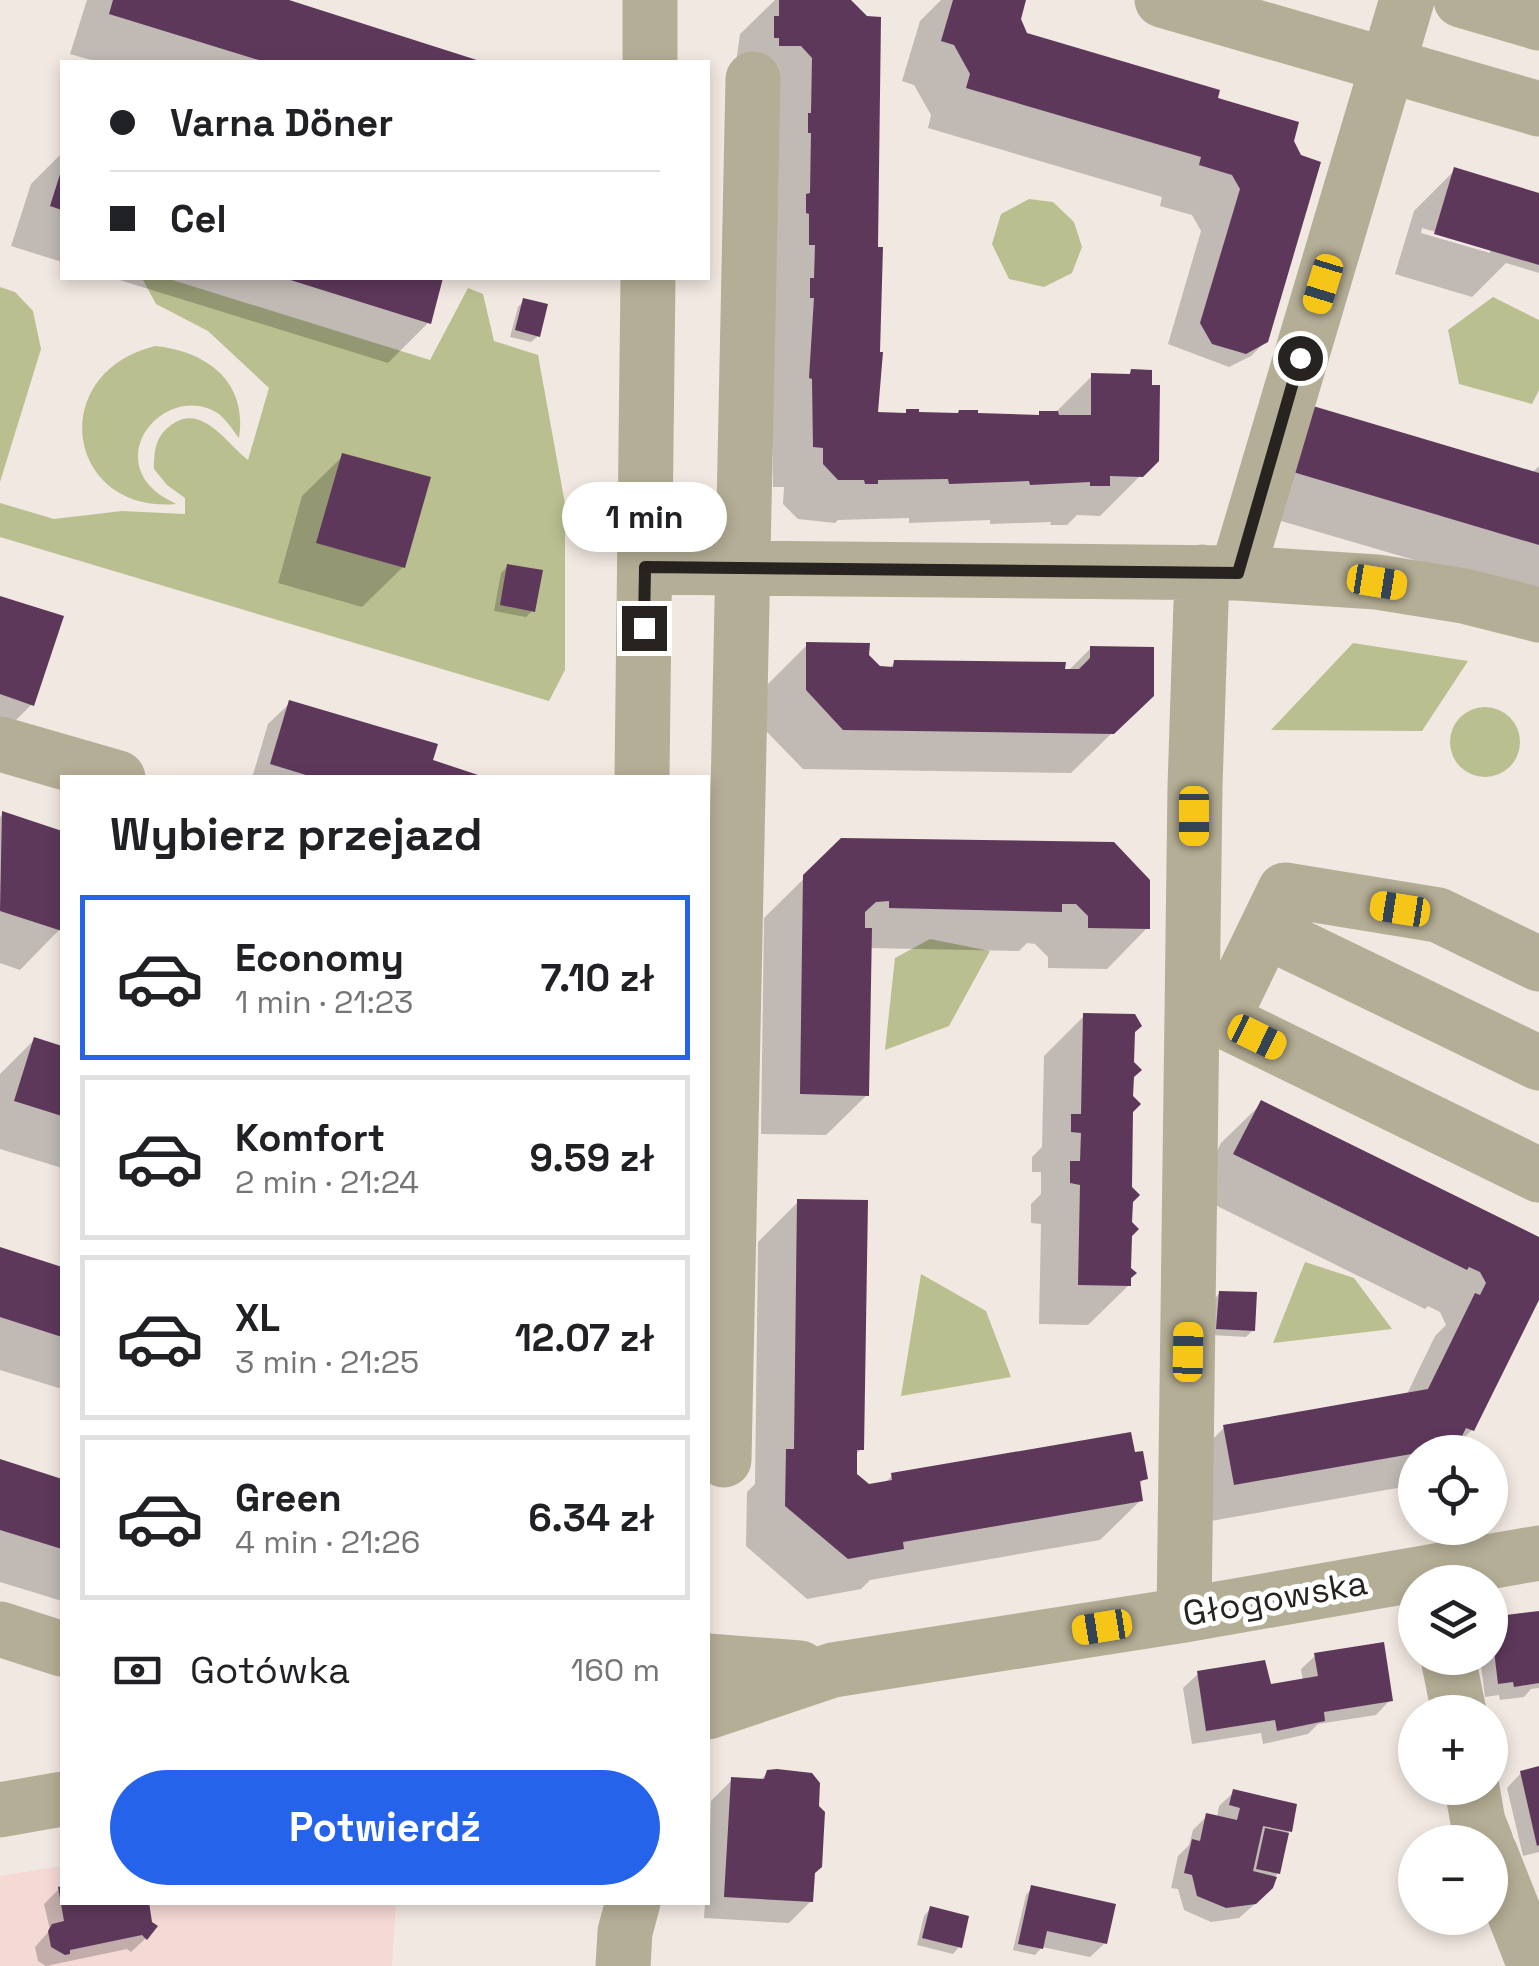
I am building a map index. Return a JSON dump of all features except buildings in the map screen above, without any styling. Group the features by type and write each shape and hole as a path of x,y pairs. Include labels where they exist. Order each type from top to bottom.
{"street":[{"path":"650,0 650,60"},
{"path":"1162,0 1539,110"},
{"path":"1184,1615 1208,1018 1194,787 1220,572 1406,0"},
{"path":"1461,0 1539,23"},
{"path":"724,1460 719,1133 742,569 753,79"},
{"path":"642,775 648,280"},
{"path":"645,567 1220,572 1377,582 1464,596 1539,615"},
{"path":"0,744 108,775"},
{"path":"1208,1018 1266,930 1285,890 1438,915 1539,964"},
{"path":"1266,930 1539,1063"},
{"path":"1208,1018 1539,1175"},
{"name":"Głogowska","path":"1484,1565 1539,1553"},
{"name":"Głogowska","path":"710,1711 833,1670 1398,1581"},
{"path":"0,1630 60,1648"},
{"name":"Głogowska","path":"710,1661 833,1670"},
{"path":"0,1810 60,1799"},
{"path":"1508,1898 1535,1966"}],"shaded area":[{"path":"60,1866 60,1905 396,1905 392,1966 0,1966 0,1876"}],"green space":[{"path":"1029,199 1053,202 1074,222 1082,247 1072,273 1044,287 1009,279 992,244 1001,214"},
{"path":"143,280 172,280 430,360 468,288 483,294 494,341 538,355 565,504 565,670 549,701 0,537 0,503 54,519 122,511 185,514 185,498 154,469 158,440 181,420 203,421 248,460 269,388 208,331 156,304"},
{"path":"0,287 15,292 33,311 41,349 0,482"},
{"path":"1493,297 1539,320 1539,390 1532,404 1459,384 1448,330"},
{"path":"155,346 191,354 220,372 237,400 240,418 239,438 216,412 195,406 178,407 150,425 138,454 140,470 153,489 176,504 139,501 111,487 92,466 83,439 84,411 96,384 120,361"},
{"path":"1353,643 1468,661 1422,731 1271,730"},
{"path":"1485,707 1499,709 1510,717 1518,728 1518,756 1510,767 1499,775 1485,777 1471,775 1460,767 1452,756 1450,742 1452,728 1460,717 1471,709"},
{"path":"930,939 990,951 949,1026 885,1050 895,958"},
{"path":"1305,1262 1354,1278 1392,1329 1273,1343"},
{"path":"921,1274 986,1311 1011,1377 901,1396"}],"route":[{"path":"644,628 645,567 1238,573 1300,358"}]}
